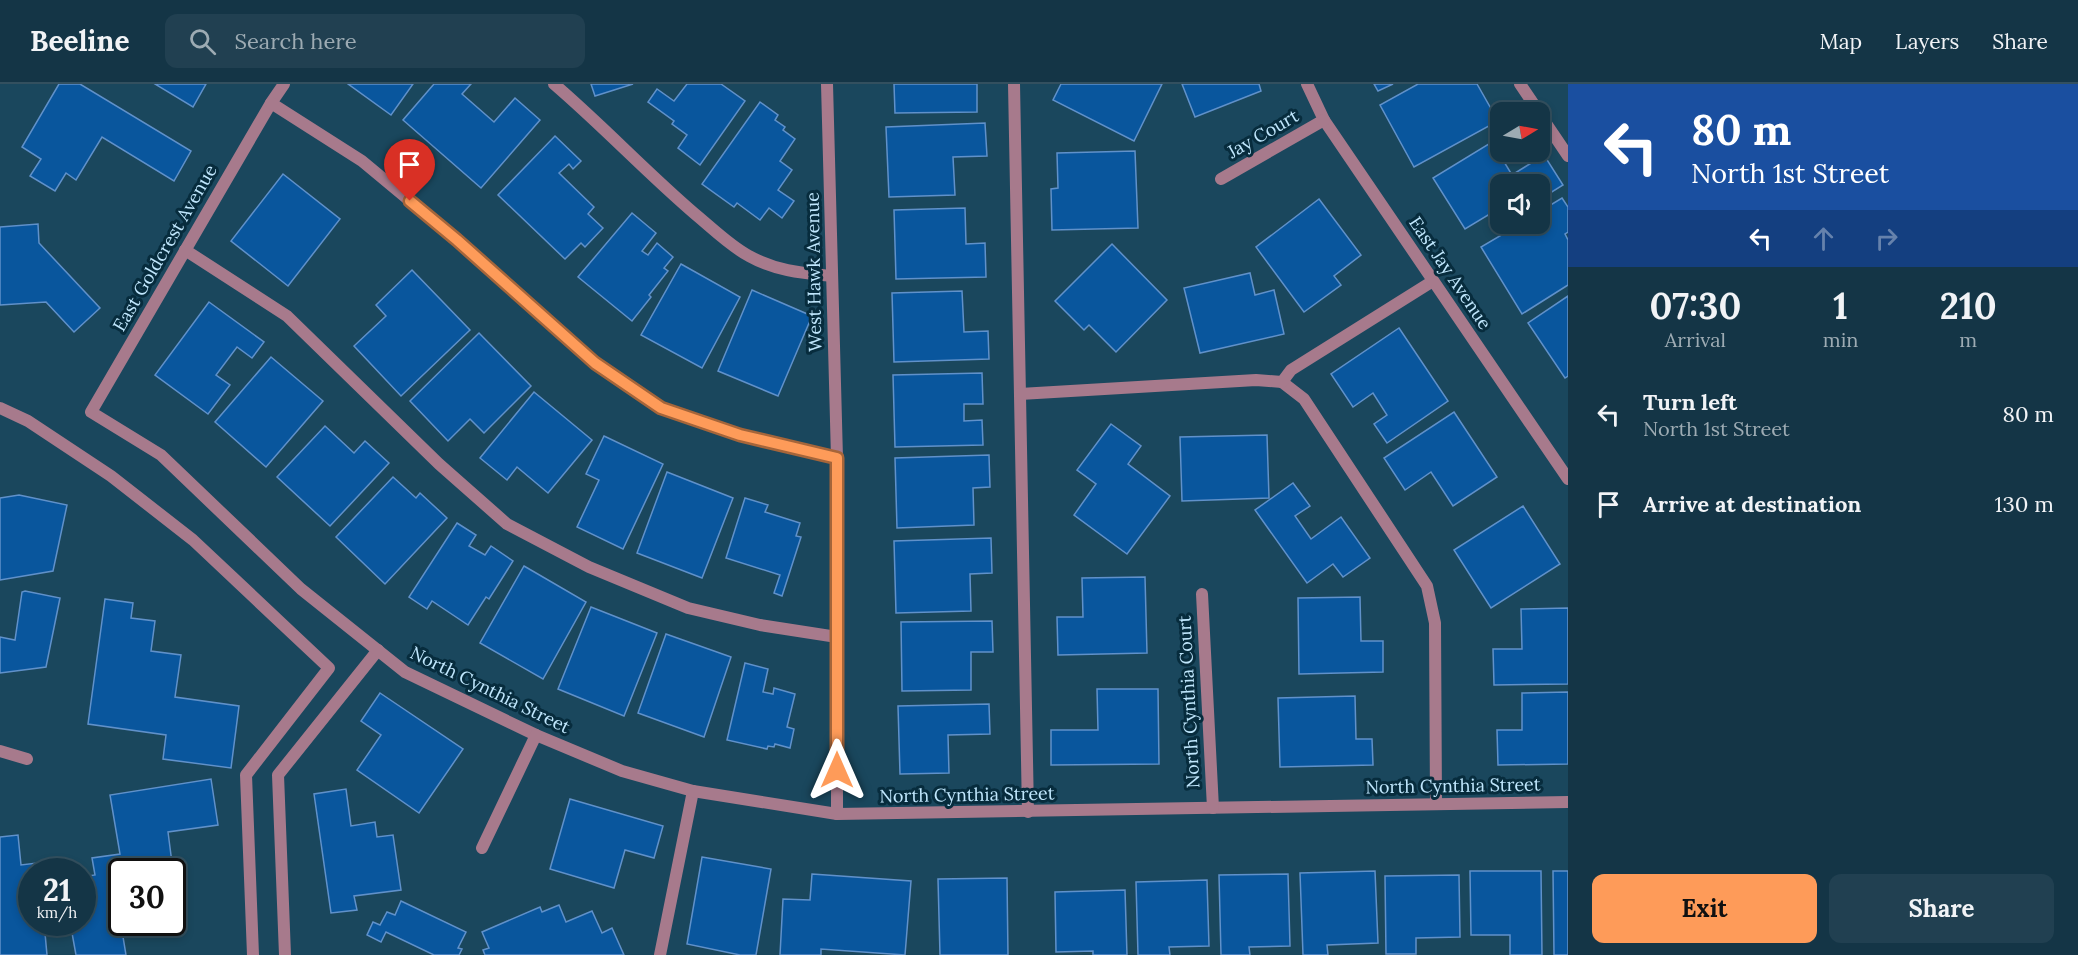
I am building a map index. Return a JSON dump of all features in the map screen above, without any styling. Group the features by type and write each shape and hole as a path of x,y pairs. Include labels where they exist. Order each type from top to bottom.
{"street":[{"name":"East Goldcrest Avenue","path":"91,412 284,84"},
{"path":"554,84 583,109 653,178 711,228 748,256 786,271 832,276"},
{"name":"West Hawk Avenue","path":"827,84 837,458 837,814"},
{"path":"1014,84 1028,812"},
{"name":"East Jay Avenue","path":"1307,84 1324,120 1568,479"},
{"path":"1520,84 1532,102"},
{"path":"271,103 362,161 457,240 595,363 661,408 740,435 837,458"},
{"name":"Jay Court","path":"1221,179 1324,120"},
{"path":"1550,129 1568,156"},
{"path":"185,250 287,316 439,464 507,524 589,567 688,608 760,625 837,637"},
{"path":"1282,382 1291,370 1433,281"},
{"path":"1020,394 1256,380 1282,382 1304,399 1427,586 1436,623 1436,804"},
{"path":"0,408 28,421 111,476 193,540 329,668 246,775 253,955"},
{"name":"North Cynthia Street","path":"91,412 161,455 301,590 405,672 536,735 622,771 693,791 837,814 1568,801"},
{"name":"North Cynthia Court","path":"1202,594 1213,808"},
{"path":"285,955 278,776 378,650"},
{"path":"482,849 536,735"},
{"path":"0,751 27,759"},
{"path":"660,955 693,791"}],"building":[{"path":"59,84 80,84 191,151 174,181 102,137 76,180 66,173 55,191 30,176 41,159 22,147"},
{"path":"155,84 206,84 193,107"},
{"path":"348,84 413,84 391,115"},
{"path":"434,84 471,84 462,94 494,122 515,98 540,120 481,188 403,120"},
{"path":"591,84 633,84 595,96"},
{"path":"687,84 721,84 745,101 700,165 678,148 687,135 672,124 674,121 648,102 657,89 674,101"},
{"path":"894,84 977,84 977,112 895,113"},
{"path":"1061,84 1162,84 1134,141 1053,100"},
{"path":"1182,84 1259,84 1261,91 1195,117"},
{"path":"1374,84 1393,84 1378,91"},
{"path":"1418,84 1477,84 1490,107 1490,125 1414,167 1380,105"},
{"path":"760,102 778,115 775,120 785,127 783,130 795,139 780,161 792,170 778,190 794,201 782,218 769,208 760,220 737,203 734,207 702,184"},
{"path":"985,123 987,156 953,157 955,195 889,197 886,127"},
{"path":"555,136 581,161 573,169 569,164 559,173 594,207 588,214 603,228 585,247 581,243 565,259 498,195"},
{"path":"1490,143 1490,162 1504,162 1511,174 1490,174 1490,218 1488,215 1465,229 1433,178"},
{"path":"1135,151 1138,228 1052,230 1051,189 1058,188 1057,153"},
{"path":"1533,162 1548,162 1563,185 1550,193 1550,174 1514,174"},
{"path":"283,174 340,219 288,286 231,241"},
{"path":"1562,198 1568,207 1568,232 1565,234 1568,240 1568,285 1522,314 1481,247 1503,234 1550,234 1550,205"},
{"path":"1319,199 1361,255 1334,276 1341,285 1304,312 1256,247"},
{"path":"965,208 966,244 985,243 986,277 896,279 894,210"},
{"path":"632,213 656,233 642,251 648,255 657,243 673,257 664,268 668,271 632,321 578,277"},
{"path":"38,224 39,243 100,308 74,332 46,302 0,305 0,227"},
{"path":"1112,244 1167,300 1116,352 1089,325 1084,330 1055,301"},
{"path":"681,264 740,297 702,368 641,335"},
{"path":"412,270 470,330 401,396 354,346 386,316 376,305"},
{"path":"1250,273 1255,295 1274,290 1284,334 1200,353 1184,288"},
{"path":"752,290 812,316 778,396 718,371"},
{"path":"962,291 964,332 988,331 989,359 894,362 892,293"},
{"path":"1568,296 1568,376 1565,378 1528,323"},
{"path":"209,302 264,342 252,358 237,347 216,375 230,385 208,414 155,375"},
{"path":"1399,328 1448,401 1387,443 1374,424 1387,415 1373,393 1353,407 1331,374"},
{"path":"479,333 531,386 484,433 470,419 448,441 410,401"},
{"path":"271,357 323,401 266,467 215,422"},
{"path":"982,373 983,404 964,404 964,421 982,420 983,445 895,447 893,375"},
{"path":"534,392 592,440 548,493 517,467 507,480 480,458"},
{"path":"1454,412 1497,477 1453,506 1431,472 1405,490 1384,458"},
{"path":"1111,424 1141,446 1128,464 1170,496 1127,554 1074,515 1096,484 1077,470"},
{"path":"325,426 354,453 365,441 389,463 330,526 277,477"},
{"path":"1267,435 1269,498 1182,501 1180,437"},
{"path":"604,436 663,464 623,549 577,527 599,480 586,474"},
{"path":"989,455 990,487 973,488 974,525 897,528 895,458"},
{"path":"667,472 733,498 702,578 637,553"},
{"path":"393,477 416,498 420,493 447,518 385,584 336,537"},
{"path":"1293,483 1310,506 1295,516 1311,539 1341,517 1370,558 1343,577 1333,564 1307,583 1255,510"},
{"path":"19,495 67,505 53,571 0,580 0,498"},
{"path":"745,498 768,505 765,512 800,523 796,536 801,537 782,596 774,593 780,575 726,558"},
{"path":"1523,506 1560,564 1491,608 1454,550"},
{"path":"457,523 476,535 469,546 485,555 491,546 513,561 489,599 486,597 468,625 432,601 427,609 409,597"},
{"path":"991,538 992,573 970,574 971,611 896,613 894,541"},
{"path":"524,566 586,602 543,679 480,643"},
{"path":"1145,577 1147,653 1058,655 1057,617 1083,617 1082,578"},
{"path":"22,592 60,598 46,667 0,673 0,637 15,640"},
{"path":"1360,597 1361,641 1383,641 1383,672 1299,674 1298,598"},
{"path":"105,599 133,603 131,618 155,621 151,651 181,655 175,697 239,706 231,768 163,759 166,735 88,724"},
{"path":"591,607 657,633 624,716 558,689"},
{"path":"1568,608 1568,684 1494,685 1493,649 1522,649 1521,609"},
{"path":"992,621 993,652 971,652 971,690 902,691 901,622"},
{"path":"666,634 731,657 704,737 638,713"},
{"path":"745,663 768,669 763,692 773,694 774,688 795,694 787,727 794,729 790,748 775,744 774,747 768,746 767,749 727,740"},
{"path":"1097,689 1158,689 1159,764 1051,765 1051,730 1098,730"},
{"path":"1568,692 1568,764 1498,765 1497,730 1522,730 1522,693"},
{"path":"380,693 463,749 419,813 357,770 381,735 361,721"},
{"path":"1355,696 1356,739 1372,739 1373,765 1280,767 1278,698"},
{"path":"989,704 990,734 948,735 949,773 900,774 898,706"},
{"path":"211,779 218,825 168,832 171,858 108,858 108,936 123,936 126,955 76,955 73,936 96,936 96,858 92,858 120,854 110,795"},
{"path":"346,789 351,826 375,822 377,837 393,835 401,890 354,896 357,910 331,913 314,794"},
{"path":"570,799 663,826 654,858 625,850 614,888 550,869"},
{"path":"18,835 20,858 18,858 18,936 45,936 47,955 0,955 0,837"},
{"path":"702,857 771,869 756,955 740,955 687,944"},
{"path":"1375,871 1378,943 1327,945 1328,955 1303,955 1300,873"},
{"path":"1470,871 1541,871 1542,955 1510,955 1510,935 1471,935"},
{"path":"1553,871 1568,871 1568,955 1554,955"},
{"path":"812,874 911,881 905,955 821,949 821,955 780,955 783,899 810,900"},
{"path":"1288,874 1290,946 1249,947 1250,955 1221,955 1219,875"},
{"path":"1459,875 1460,937 1416,938 1416,954 1386,954 1385,876"},
{"path":"1007,878 1008,955 940,955 938,879"},
{"path":"1207,880 1209,946 1169,947 1170,955 1138,955 1136,882"},
{"path":"1125,890 1127,955 1093,955 1093,951 1056,952 1055,892"},
{"path":"401,901 466,932 458,948 462,949 459,955 434,955 386,932 381,942 367,935 373,922 380,925 387,912 395,915"},
{"path":"559,905 566,922 592,911 602,933 612,928 624,955 485,955 483,950 489,948 482,932 540,907 542,912"}],"route":[{"path":"410,201 595,363 661,408 740,435 837,458 837,770"}]}
